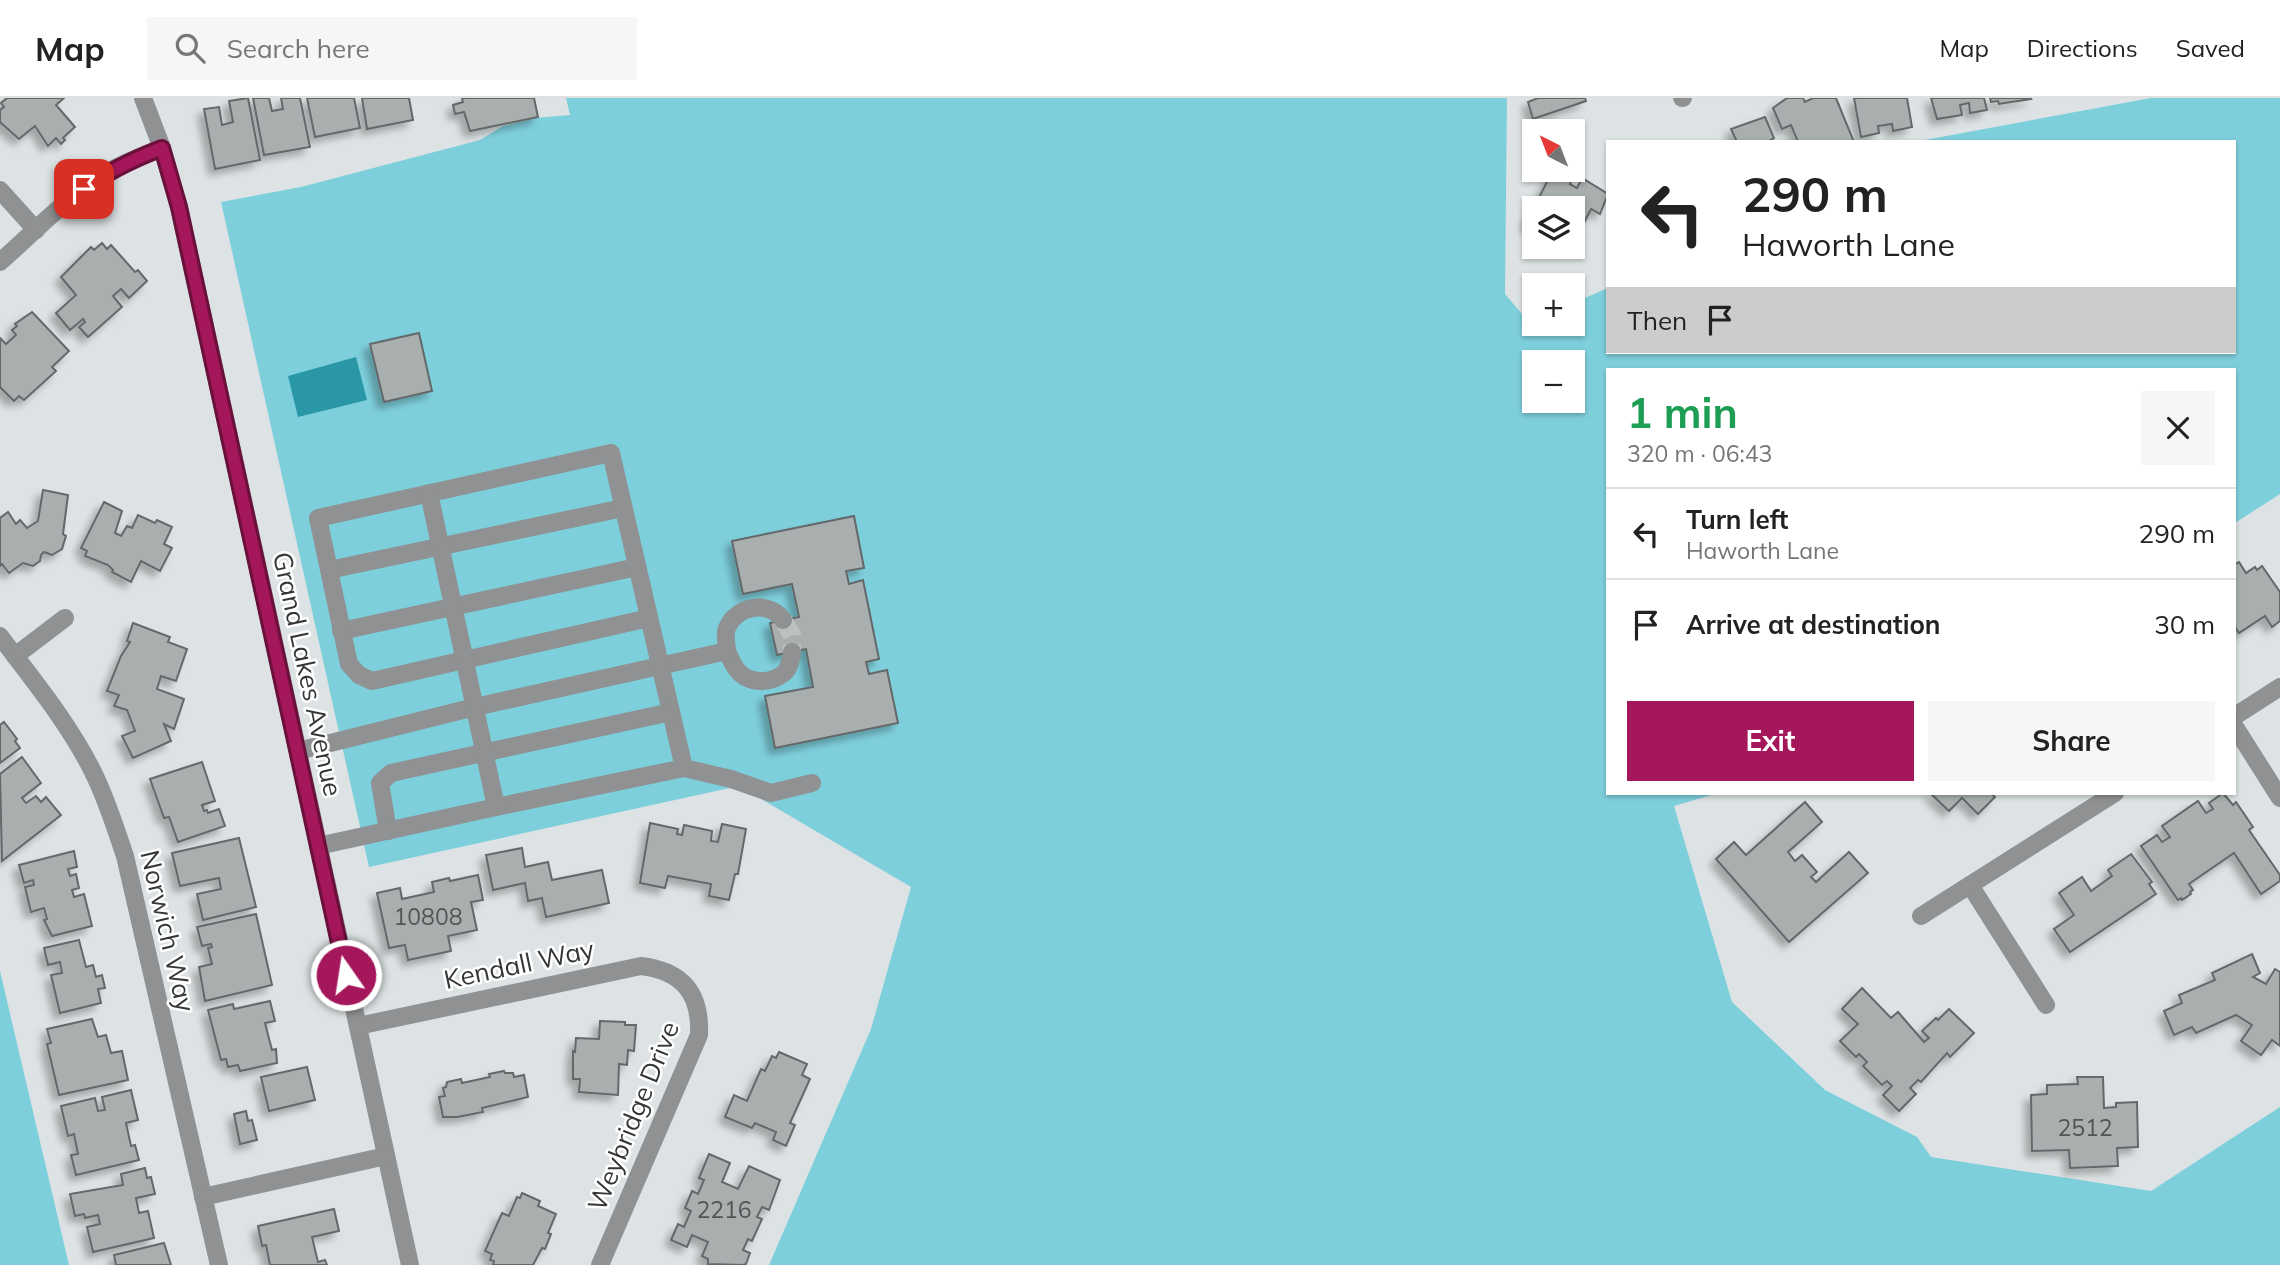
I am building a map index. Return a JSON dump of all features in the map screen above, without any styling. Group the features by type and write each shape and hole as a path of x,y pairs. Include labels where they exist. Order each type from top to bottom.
{"street":[{"name":"Grand Lakes Avenue","path":"143,98 162,148 179,207 410,1265"},
{"path":"0,262 99,178 131,160 162,148"},
{"path":"0,190 36,230"},
{"path":"649,618 372,681 359,675 349,664 318,518 611,453 684,768"},
{"path":"429,493 496,807"},
{"path":"329,570 623,508"},
{"path":"341,631 637,567"},
{"path":"783,620 779,614 766,607 750,608 735,617 726,630 727,651 738,671 753,681 768,681 784,673 790,664 792,652"},
{"path":"15,656 65,618"},
{"name":"Norwich Way","path":"0,636 69,730 92,770 110,812 125,856 219,1265"},
{"path":"298,751 475,707 727,651"},
{"path":"2236,715 2280,687"},
{"path":"388,831 380,783 391,773 671,712"},
{"path":"2236,729 2280,798"},
{"path":"318,846 684,768 731,779 771,793 812,783"},
{"path":"1921,916 2112,795"},
{"path":"1970,885 2046,1005"},
{"name":"Kendall Way","path":"358,1027 641,966 659,968 674,975 687,987"},
{"name":"Weybridge Drive","path":"600,1265 699,1035 698,1010 687,987"},
{"path":"203,1197 386,1156"}],"shaded area":[{"path":"566,98 1507,98 1505,294 1522,314 1522,336 1585,336 1585,298 1606,289 1606,354 2236,354 2236,140 1925,140 2151,98 2280,98 2280,494 2236,522 2236,368 1606,368 1606,795 1711,795 1674,806 1732,1002 1825,1090 1917,1137 1931,1157 2151,1191 2280,1107 2280,1265 769,1265 871,1029 911,887 739,786 369,867 221,202 301,187 480,140 503,126 535,118 570,115"},
{"path":"356,357 367,400 298,417 288,376"},
{"path":"0,971 69,1265 0,1265"}],"building":[{"path":"7,98 64,98 56,105 75,127 63,138 65,140 61,144 56,138 48,146 35,126 19,139 0,122 0,110 4,107 1,103"},
{"path":"248,98 260,160 215,169 204,109 219,107 222,125 233,122 229,101"},
{"path":"253,98 269,98 272,111 283,109 281,98 300,98 310,147 264,155"},
{"path":"307,98 354,98 360,128 315,137"},
{"path":"362,98 409,98 413,120 367,129"},
{"path":"462,98 534,98 538,117 470,131 464,112 455,114 453,105 463,102"},
{"path":"1538,98 1585,98 1586,101 1533,119 1528,102"},
{"path":"1787,98 1803,98 1805,102 1813,98 1836,98 1853,140 1797,140 1791,125 1782,129 1773,108"},
{"path":"1854,98 1907,98 1912,127 1893,131 1892,124 1878,126 1879,133 1861,137"},
{"path":"1931,98 1984,98 1987,110 1970,113 1969,103 1960,105 1962,115 1937,119"},
{"path":"1990,98 2031,99 1999,104 1998,101 1991,102"},
{"path":"1765,117 1774,138 1736,140 1731,129"},
{"path":"1586,180 1606,193 1600,214 1591,209 1585,221 1585,196 1540,196 1547,182 1571,182 1570,184 1577,188 1580,182"},
{"path":"102,243 107,249 111,245 135,272 138,270 147,281 129,298 121,289 113,296 122,307 88,337 79,327 85,322 83,319 70,330 56,313 76,295 61,277 91,247 94,250"},
{"path":"32,312 69,351 52,367 56,371 24,400 19,396 14,401 0,387 0,338 6,344 16,335 12,330 17,326 15,324"},
{"path":"419,333 432,391 384,402 370,344"},
{"path":"43,490 68,495 63,534 66,536 62,549 52,555 44,552 40,561 33,566 23,563 9,573 2,564 0,566 0,518 8,512 16,524 20,520 27,528 38,521"},
{"path":"104,502 122,511 115,533 121,536 127,526 132,528 138,515 172,527 164,544 172,548 160,571 141,561 131,582 112,572 108,565 85,556 87,551 81,548"},
{"path":"854,516 864,568 846,571 849,584 863,580 879,659 866,662 869,674 887,670 898,723 775,748 765,696 813,687 806,649 777,655 770,623 799,617 792,584 743,594 732,541"},
{"path":"2239,562 2246,573 2262,566 2280,592 2280,621 2272,627 2265,616 2239,633 2236,628 2236,564"},
{"path":"133,623 170,637 168,642 187,649 176,681 161,676 157,689 184,699 174,729 164,724 171,741 133,758 122,736 135,731 127,710 114,706 119,695 107,691 121,656 130,642 127,641"},
{"path":"4,722 17,739 15,741 20,748 0,763 0,725"},
{"path":"22,757 41,783 22,798 26,803 36,796 41,802 46,797 61,815 2,861 0,774"},
{"path":"202,762 215,801 202,805 204,811 207,810 208,813 219,809 225,826 178,842 169,817 164,818 150,779"},
{"path":"1932,795 1995,797 1978,814 1962,798 1949,811"},
{"path":"2220,795 2225,795 2233,805 2236,802 2253,827 2249,830 2280,875 2280,881 2261,894 2234,853 2189,884 2193,890 2191,894 2178,900 2141,846 2157,835 2162,842 2170,837 2162,826 2198,801 2206,813 2213,809 2209,803"},
{"path":"1805,802 1822,822 1788,852 1795,861 1802,855 1817,872 1811,877 1816,882 1849,852 1868,873 1789,942 1716,859 1734,842 1746,855"},
{"path":"650,823 678,829 677,834 682,835 684,825 712,831 711,841 718,842 722,824 746,829 738,874 735,874 729,900 709,896 711,884 668,876 665,888 640,883"},
{"path":"239,838 256,907 203,920 197,894 221,889 219,878 180,886 172,853"},
{"path":"522,848 525,867 548,862 552,880 602,870 609,903 546,917 542,898 528,901 525,883 493,890 486,855"},
{"path":"74,851 77,867 68,869 70,876 76,874 79,888 72,890 74,897 84,894 92,926 52,936 44,920 47,919 44,908 31,912 25,887 34,885 33,880 24,883 19,865"},
{"path":"2131,854 2152,882 2149,884 2156,894 2070,952 2054,929 2074,915 2059,893 2082,877 2091,891 2112,876 2108,870"},
{"path":"478,875 483,900 471,902 477,930 448,936 451,951 408,960 405,945 389,948 377,893 400,888 402,899 434,892 432,882"},
{"path":"256,914 272,985 205,1001 199,967 212,964 208,948 212,947 211,944 202,946 197,927"},
{"path":"79,940 86,967 93,965 96,977 102,975 105,988 98,989 101,1003 60,1013 51,975 62,973 60,962 48,965 44,948"},
{"path":"2252,954 2260,973 2253,977 2266,984 2275,969 2280,972 2280,1046 2272,1040 2261,1055 2241,1041 2252,1025 2236,1015 2196,1033 2192,1027 2174,1035 2164,1011 2182,1003 2179,995 2215,980 2212,973"},
{"path":"1862,988 1891,1018 1898,1012 1924,1042 1929,1038 1922,1031 1949,1009 1974,1033 1950,1057 1947,1053 1921,1082 1918,1080 1910,1088 1916,1094 1899,1111 1883,1095 1892,1086 1887,1081 1882,1085 1863,1066 1867,1062 1859,1054 1856,1057 1840,1041 1858,1024 1842,1009"},
{"path":"270,1001 275,1021 265,1023 272,1050 276,1049 277,1063 240,1071 238,1065 228,1067 226,1059 221,1060 208,1010 233,1004 234,1009"},
{"path":"92,1019 98,1037 106,1035 111,1053 122,1051 128,1080 59,1095 47,1044 51,1043 47,1029"},
{"path":"600,1021 636,1025 634,1051 628,1050 627,1065 619,1064 618,1095 579,1092 580,1079 573,1079 576,1038 599,1039"},
{"path":"779,1052 807,1064 802,1075 810,1079 790,1123 795,1125 786,1146 773,1140 776,1132 755,1123 752,1128 725,1117 734,1095 747,1101 761,1069 765,1071 772,1056 776,1058"},
{"path":"307,1067 315,1100 269,1111 261,1077"},
{"path":"504,1071 513,1073 514,1077 524,1075 528,1097 482,1108 483,1112 443,1117 439,1097 445,1096 443,1088 447,1082 461,1079 462,1083"},
{"path":"2077,1077 2103,1077 2104,1108 2116,1107 2116,1103 2137,1102 2138,1147 2117,1148 2118,1166 2070,1168 2069,1150 2032,1151 2031,1095 2047,1094 2047,1085 2078,1084"},
{"path":"131,1090 138,1120 126,1123 131,1146 135,1145 139,1160 76,1175 71,1155 78,1154 74,1134 68,1136 61,1106 95,1098 98,1111 105,1110 102,1097"},
{"path":"246,1111 248,1121 252,1120 257,1140 240,1144 234,1114"},
{"path":"709,1154 730,1163 722,1182 738,1189 749,1166 780,1180 769,1210 762,1207 757,1217 762,1219 752,1241 748,1239 743,1250 750,1253 743,1265 708,1264 708,1259 702,1256 708,1242 692,1235 687,1247 671,1240 678,1224 684,1227 691,1211 685,1208 692,1191 698,1194 704,1180 699,1178"},
{"path":"145,1168 147,1178 151,1177 155,1194 136,1198 139,1213 148,1211 154,1238 93,1252 87,1227 100,1224 98,1215 85,1218 84,1214 75,1216 70,1194 123,1185 121,1174"},
{"path":"522,1193 540,1201 538,1206 556,1214 545,1249 542,1248 533,1265 493,1265 494,1261 490,1260 492,1254 485,1251 502,1213 509,1216 517,1197 520,1198"},
{"path":"334,1209 339,1231 312,1237 318,1262 325,1260 327,1265 270,1265 258,1226"},
{"path":"164,1243 171,1265 116,1265 114,1255"}],"tunnel":[{"path":"783,620 792,635 792,652"}],"route":[{"path":"84,189 131,160 162,148 179,207 346,975"}]}
